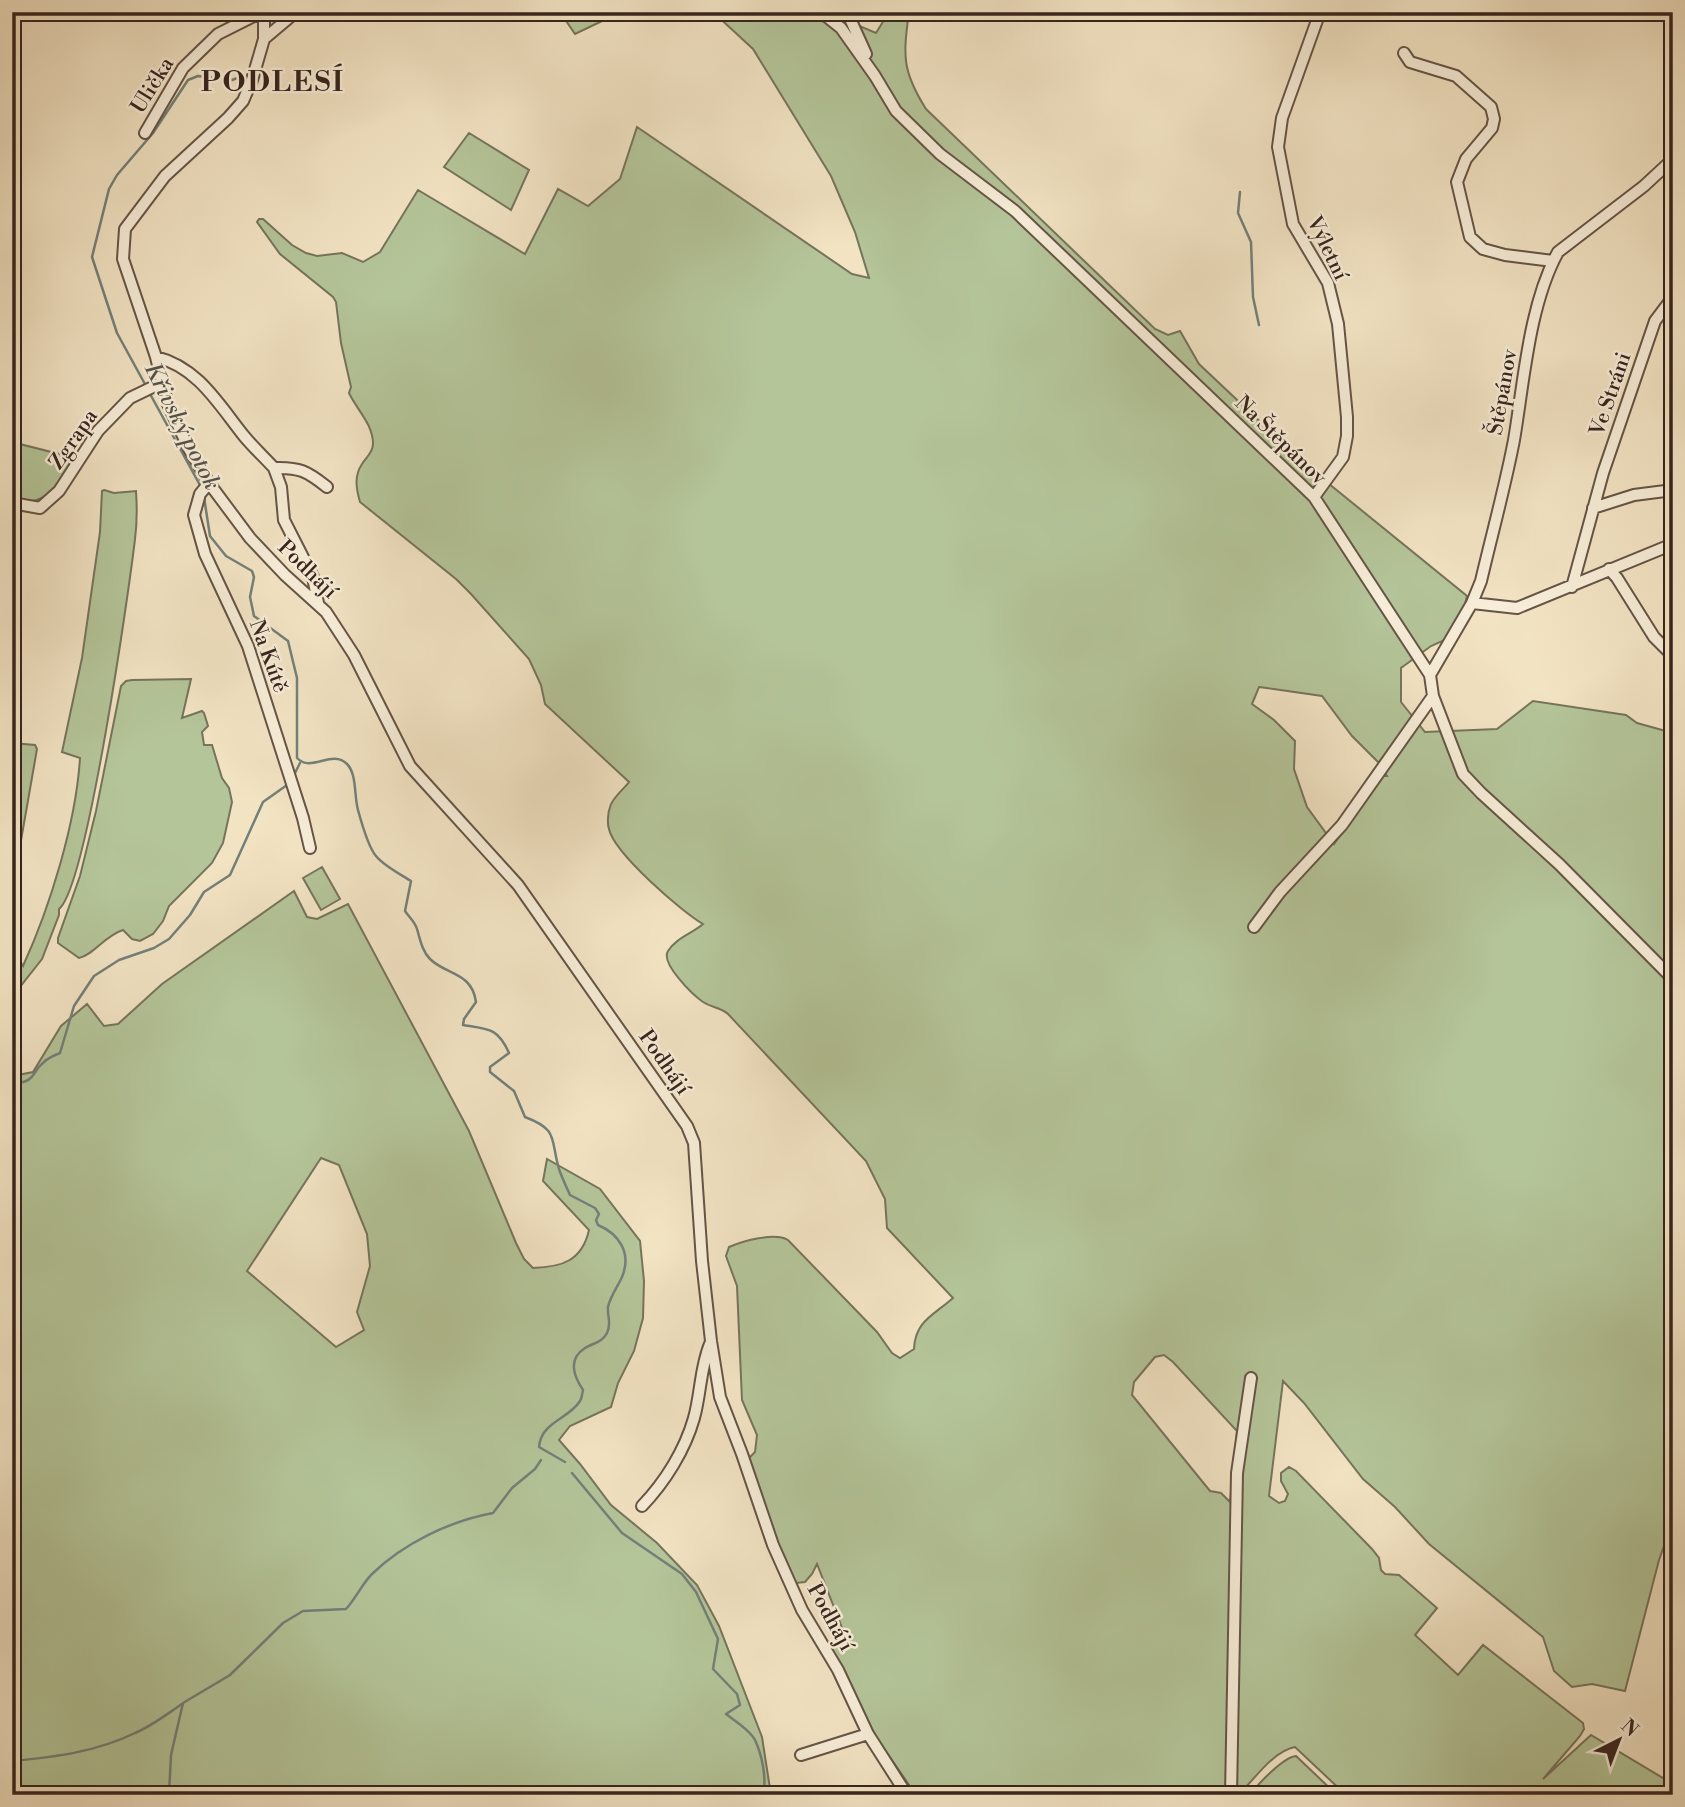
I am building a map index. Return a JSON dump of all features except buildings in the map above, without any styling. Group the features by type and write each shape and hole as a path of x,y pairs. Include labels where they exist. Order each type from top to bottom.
{"street":[{"name":"Podhájí","path":"263,12 264,39 243,101 165,176 125,229 123,259 156,357 167,402 205,487 267,557 326,611 354,655 410,766 518,885 687,1126 694,1143 702,1261 720,1397 773,1545 802,1610 838,1670 869,1734 907,1795"},
{"name":"Ulička","path":"145,132 183,68 218,34 263,12"},
{"path":"264,39 296,12"},
{"name":"Na Štěpánov","path":"821,12 841,28 896,111 940,154 1015,211 1314,497 1430,675 1433,696 1463,774 1559,864 1673,979"},
{"path":"847,12 875,76"},
{"name":"Výletní","path":"1314,497 1342,457 1347,436 1338,324 1328,283 1293,224 1278,147 1283,118 1320,12"},
{"path":"1405,53 1410,62 1456,76 1491,107 1494,119 1492,128 1466,159 1457,182 1471,237 1483,248 1494,252 1553,261"},
{"name":"Štěpánov","path":"1430,675 1472,603 1480,581 1513,442 1525,363 1544,282 1553,261 1558,252 1644,186 1673,159"},
{"name":"Ve Stráni","path":"1572,587 1603,473 1655,321 1673,297"},
{"path":"156,357 180,365 191,374 209,391 274,468 281,487 284,520 313,577 318,604"},
{"name":"Zgrapa","path":"12,503 40,508 59,491 98,431 130,398 163,382"},
{"path":"274,468 297,468 313,475 327,487"},
{"name":"Na Kútě","path":"205,487 194,515 205,554 248,646 303,818 310,848"},
{"path":"1593,508 1634,495 1673,490"},
{"path":"1472,603 1517,608 1673,544"},
{"path":"1609,569 1654,637 1673,656"},
{"path":"1254,927 1280,892 1342,825 1433,696"},
{"path":"642,1506 667,1475 694,1418 705,1355 711,1341"},
{"path":"1231,1795 1237,1473 1251,1378"},
{"path":"801,1755 869,1734"}],"green space":[{"path":"560,12 621,12 575,34"},
{"path":"713,12 826,12 876,33 889,12 909,12 906,63 912,84 926,109 1155,329 1168,335 1180,331 1199,364 1307,466 1467,596 1458,634 1431,646 1401,668 1401,702 1425,732 1497,729 1533,701 1626,715 1637,723 1673,733 1673,1521 1659,1560 1625,1691 1592,1684 1572,1687 1554,1671 1543,1637 1429,1544 1395,1507 1363,1479 1304,1403 1283,1381 1269,1496 1279,1503 1285,1501 1288,1494 1281,1481 1281,1473 1289,1467 1296,1471 1372,1549 1385,1574 1399,1575 1437,1608 1415,1635 1458,1675 1483,1645 1583,1723 1584,1729 1580,1736 1543,1779 1591,1735 1673,1784 1673,1795 1346,1795 1295,1747 1274,1758 1245,1788 1229,1789 1228,1795 916,1795 874,1734 829,1646 846,1638 817,1564 805,1582 796,1583 782,1556 749,1458 755,1452 757,1435 742,1400 737,1286 726,1256 729,1247 750,1240 775,1237 788,1240 877,1332 892,1353 900,1358 914,1349 918,1332 927,1319 953,1298 887,1228 885,1199 866,1161 728,1014 703,1002 673,971 667,956 668,951 703,924 650,881 614,839 608,827 609,809 613,800 629,782 545,704 541,685 529,659 471,594 360,502 357,487 359,469 373,444 368,424 349,393 351,387 341,343 336,302 280,254 257,222 263,219 292,245 306,253 317,256 342,253 363,262 380,252 418,190 525,254 558,189 588,206 620,179 637,127 852,274 869,278 855,232 831,176 753,49","holes":["1259,687 1322,696 1387,776 1383,776 1334,844 1307,807 1294,769 1295,741 1274,720 1252,704","1164,1355 1237,1431 1230,1502 1221,1493 1210,1491 1132,1395 1134,1382 1155,1357"]},
{"path":"469,133 529,170 511,210 444,167"},
{"path":"12,442 71,457 75,461 57,487 43,498 24,502 12,501"},
{"path":"104,490 114,493 136,491 137,509 116,673 94,796 70,889 59,909 42,959 12,997 12,909 15,946 23,966 52,891 78,783 80,758 62,752 82,658"},
{"path":"191,679 182,718 202,711 204,713 208,726 202,732 204,745 212,745 232,802 223,843 212,863 169,906 163,921 153,934 140,941 132,939 123,930 79,958 58,943 58,938 80,876 121,686 132,680"},
{"path":"12,743 35,745 37,749 12,892"},
{"path":"322,867 340,899 321,910 303,878"},
{"path":"294,891 307,917 317,919 348,904 469,1131 524,1259 533,1268 562,1264 581,1249 589,1230 543,1181 547,1159 600,1189 640,1241 644,1281 643,1318 634,1351 618,1383 611,1407 570,1426 559,1440 611,1505 657,1543 697,1585 719,1626 762,1737 771,1795 12,1795 12,1084 18,1075 33,1072 61,1026 87,1004 104,1026 118,1024 162,984","holes":["321,1158 339,1165 367,1234 370,1266 357,1312 364,1330 336,1347 247,1271"]},
{"path":"1296,1756 1337,1795 1251,1795 1271,1772"}],"waterway":[{"name":"Křivský potok","path":"146,386 117,333 92,257 109,189 117,175 153,133 188,80 198,76 232,80 243,76"},
{"path":"1240,192 1238,213 1251,242 1253,297 1259,325"},
{"name":"Křivský potok","path":"149,392 201,487"},
{"name":"Křivský potok","path":"204,497 210,536 226,556 252,571 254,577 250,597 254,616 288,641 297,678 297,758 309,763 328,759 341,760 350,768 358,810 373,852 392,870 411,881 405,911 416,926 425,952 436,964 464,979 474,992 476,1002 463,1025 492,1031 501,1039 509,1053 490,1067 490,1072 514,1091 525,1117 548,1131 570,1195 595,1208 599,1214 596,1220 598,1225 622,1245 625,1268 608,1307 607,1333 600,1341 580,1352 574,1362 575,1373 583,1390 581,1400 550,1426 541,1439 539,1447 565,1462"},
{"path":"294,775 300,763"},
{"path":"12,1085 30,1079 39,1066 60,1053 74,1006 94,976 119,960 154,948 169,939 190,915 204,892 230,875 263,802 287,785"},
{"path":"169,1795 171,1755 183,1703 230,1675 283,1623 303,1611 346,1609 372,1574 413,1543 444,1528 493,1513 512,1488 535,1469 541,1460"},
{"name":"Křivský potok","path":"572,1473 622,1533 682,1574 696,1592 718,1639 713,1669 737,1694 740,1705 726,1714 750,1733 760,1753 764,1775 763,1795"},
{"path":"12,1761 60,1755 105,1745 147,1727 182,1704"},
{"path":"1639,1795 1673,1787"}],"district":[{"name":"PODLESÍ","path":"273,81"}]}
